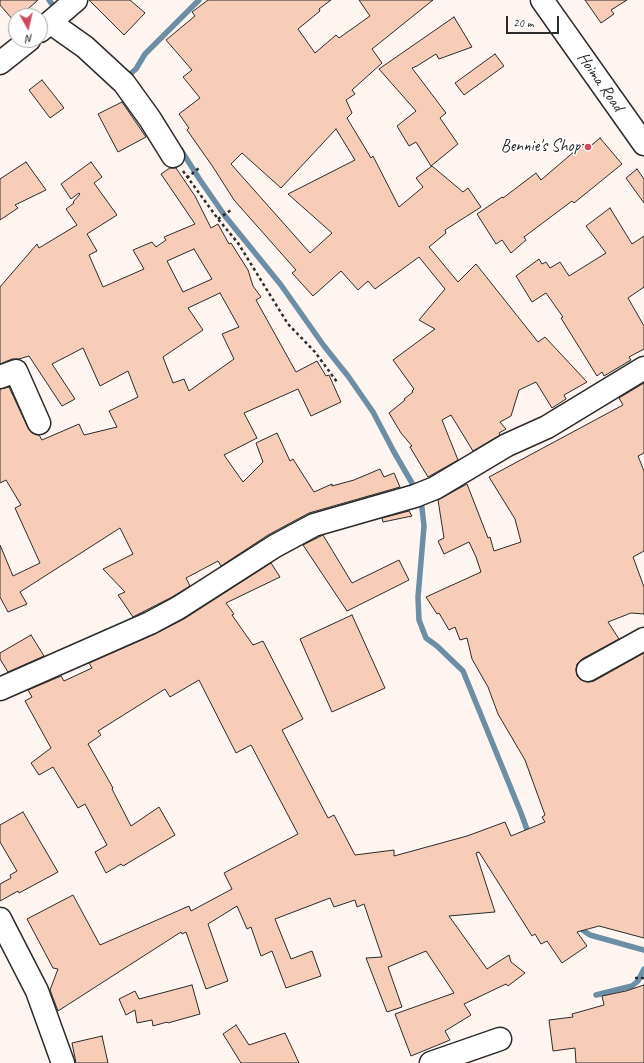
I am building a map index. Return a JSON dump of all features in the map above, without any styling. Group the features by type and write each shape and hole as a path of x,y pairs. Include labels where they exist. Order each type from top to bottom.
{"street":[{"path":"48,24 76,0"},
{"name":"Hoima Road","path":"542,0 644,144"},
{"path":"48,28 85,47 124,83 150,119 173,156"},
{"path":"0,63 19,48"},
{"path":"0,690 150,623 178,608 275,546 314,525 414,496 435,488 507,445 547,427 644,368"},
{"path":"0,377 16,371 39,423"},
{"path":"588,670 644,639"},
{"path":"0,919 37,991 63,1063"},
{"path":"431,1063 500,1039"}],"path":[{"path":"173,156 187,178 238,243 288,324 315,352 336,382"},
{"path":"187,178 200,168"},
{"path":"218,219 231,210"},
{"path":"635,978 644,978"}],"building":[{"path":"0,0 38,0 29,8 8,8 8,14 0,5"},
{"path":"89,0 130,0 145,13 124,35"},
{"path":"208,0 331,0 298,29 315,53 336,35 339,38 370,16 359,0 433,0 372,49 382,63 352,90 355,94 346,100 352,113 347,118 371,158 373,156 399,207 423,187 416,178 432,166 463,192 468,188 481,207 445,230 446,233 429,247 458,282 476,264 538,342 545,337 587,382 564,395 566,399 552,408 536,382 519,390 511,416 500,422 506,429 499,433 500,435 473,451 451,415 442,420 458,460 428,477 410,447 412,446 401,433 389,413 405,400 404,399 413,392 412,391 414,389 393,360 435,329 419,320 445,289 419,257 375,289 368,281 358,290 341,271 313,296 292,273 296,270 234,200 187,130 189,128 179,114 200,98 183,77 192,70 166,40 195,16 192,12","holes":["336,129 355,160 288,194 332,233 310,253 231,164 242,153 281,188"]},
{"path":"585,0 627,0 611,10 614,14 601,23"},
{"path":"454,17 472,47 439,59 436,54 412,68 446,113 440,118 458,144 431,166 416,142 409,146 397,126 416,111 379,69"},
{"path":"495,54 504,66 464,95 455,83"},
{"path":"42,80 64,108 50,118 29,90"},
{"path":"122,102 146,137 118,152 98,114"},
{"path":"600,138 622,164 574,203 572,201 524,237 526,240 511,253 502,240 496,244 477,214 502,197 503,198 536,173 541,180 583,144 587,149"},
{"path":"26,162 46,190 15,205 18,208 0,220 0,179"},
{"path":"91,162 102,177 94,183 117,215 87,234 97,251 89,255 103,287 144,269 133,250 152,242 156,247 166,240 164,237 195,224 161,174 170,168 176,168 195,196 211,228 218,224 229,244 231,243 248,270 253,286 261,297 256,300 296,372 317,361 326,376 329,375 341,402 311,416 298,389 244,413 257,438 224,455 243,482 263,462 256,443 277,433 290,461 293,459 314,492 332,484 332,486 354,480 380,469 384,477 394,473 400,487 309,513 268,535 221,566 218,561 186,578 190,586 133,617 118,595 125,592 103,569 133,554 120,528 20,592 27,604 8,612 0,597 0,545 13,576 40,563 15,508 21,505 6,480 0,483 0,389 9,387 28,428 32,433 39,435 42,440 79,424 84,435 117,427 109,411 138,397 128,371 100,386 83,348 52,364 75,399 62,406 29,356 19,359 12,359 0,364 0,287 37,244 39,248 77,225 66,209 74,203 73,202 80,194 79,193 71,199 61,184","holes":["194,249 212,279 183,292 167,261","220,293 239,327 222,334 234,359 189,391 184,379 173,383 163,357 203,330 188,308"]},
{"path":"637,169 644,179 644,203 626,178"},
{"path":"610,208 632,244 644,236 644,287 628,298 644,326 644,349 629,357 631,360 604,376 602,372 597,376 561,318 563,317 546,293 532,302 516,276 539,259 542,264 546,262 550,268 560,262 569,276 606,253 586,226"},
{"path":"644,383 644,453 638,456 644,471 644,551 633,557 644,587 644,614 631,613 608,622 619,639 582,659 577,664 576,670 577,676 581,680 588,682 594,681 644,653 644,938 599,926 577,932 587,946 562,963 547,941 541,944 535,934 532,936 479,852 476,853 495,912 449,916 487,969 509,955 511,962 525,973 508,986 506,984 464,1004 471,1015 445,1031 450,1040 411,1056 395,1014 454,993 426,951 388,967 402,1007 387,1012 366,958 382,957 364,904 357,907 355,900 334,907 330,898 275,919 291,959 312,951 321,976 286,988 272,951 261,956 251,927 247,929 237,906 208,924 228,981 206,989 186,932 182,934 181,932 58,1011 50,990 58,969 53,968 27,919 73,895 100,945 189,906 191,911 232,889 224,873 298,834 251,745 236,753 199,680 170,697 165,689 98,731 101,735 88,744 113,788 112,789 131,826 159,807 175,835 123,866 121,864 106,873 95,852 107,845 85,804 78,808 53,767 39,775 31,763 51,748 25,701 32,697 28,690 61,676 64,681 92,668 89,663 155,634 184,619 271,563 280,577 226,603 234,614 232,615 253,645 263,641 303,719 282,730 328,818 334,815 355,855 394,850 394,856 467,836 505,822 511,836 545,822 542,817 545,815 525,760 498,714 488,687 472,659 467,638 460,640 455,627 449,630 439,613 437,614 426,597 481,572 469,542 444,554 438,541 444,538 438,500 467,484 488,538 490,537 494,551 521,542 515,519 489,477 623,405 619,398"},
{"path":"409,511 412,516 383,522 382,518"},
{"path":"323,535 352,583 399,560 409,580 347,611 303,545"},
{"path":"352,615 385,688 332,712 300,639"},
{"path":"31,635 44,656 8,672 0,659 0,653"},
{"path":"23,812 58,872 19,893 18,891 0,901 0,884 11,878 10,875 17,871 0,842 0,825"},
{"path":"192,985 200,1014 153,1026 152,1020 137,1023 135,1010 126,1015 119,999 135,991 139,999"},
{"path":"644,985 644,1063 576,1063 575,1048 553,1051 549,1020 573,1017 572,1014 604,1005 602,996 626,991"},
{"path":"236,1025 249,1045 285,1033 299,1063 241,1063 223,1034"},
{"path":"102,1036 108,1063 76,1063 72,1043"}],"waterway":[{"path":"49,0 52,4"},
{"path":"129,75 136,69 145,54 199,0"},
{"path":"181,150 225,216 281,285 373,412 416,490"},
{"path":"421,499 424,526 418,597 419,620 426,638 437,646 463,671 529,835"},
{"path":"578,927 590,935 644,950"},
{"path":"596,995 632,986 638,981 644,969"}],"place":[{"name":"Bennie's Shop","path":"588,147"}]}
